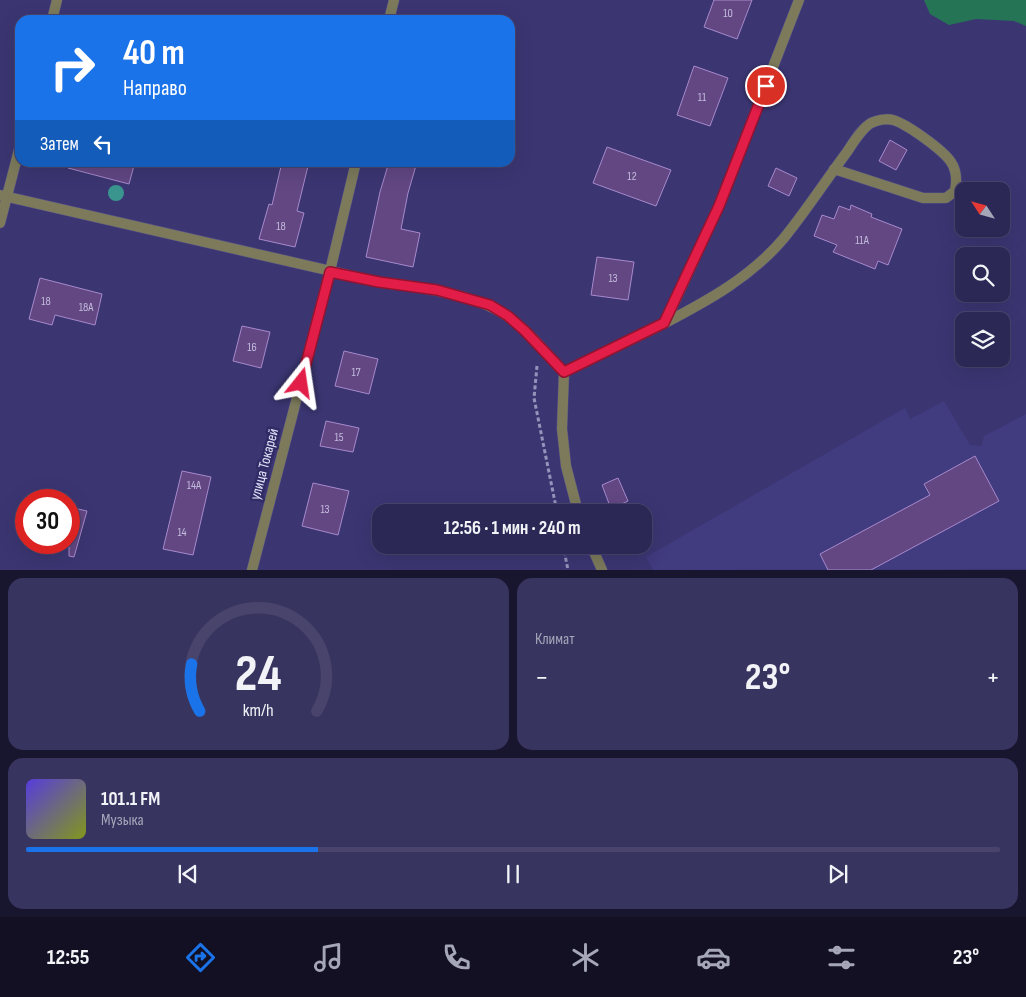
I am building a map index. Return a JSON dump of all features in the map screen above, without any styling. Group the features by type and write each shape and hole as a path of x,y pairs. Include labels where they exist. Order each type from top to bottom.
{"street":[{"path":"53,15 57,0"},
{"path":"390,15 394,0"},
{"path":"664,323 719,206 799,0"},
{"path":"564,372 664,323 725,290 759,264 784,237 861,133 871,123 892,119 904,125 942,151 952,162 957,179 955,191 946,198 923,198 834,170"},
{"path":"0,223 4,196 15,162"},
{"name":"улица Токарей","path":"252,570 330,272 355,167"},
{"path":"4,196 330,272 379,282 437,290 490,305 508,316 564,372 562,429 566,466 576,504"},
{"path":"597,554 602,570"}],"path":[{"path":"539,345 534,398 555,504"},
{"path":"565,554 568,570"}],"shaded area":[{"path":"944,401 970,445 981,446 984,436 1026,414 1026,569 653,570 646,557 905,408 910,419"}],"green space":[{"path":"924,0 1026,0 1026,26 1014,21 976,19 949,25 930,14"}],"building":[{"path":"714,0 752,0 737,39 704,27"},
{"path":"694,66 728,78 710,126 677,115"},
{"path":"890,140 907,150 896,170 879,161"},
{"path":"607,147 671,170 656,206 593,183"},
{"path":"68,167 134,167 129,184"},
{"path":"281,167 308,167 297,211 304,213 295,247 259,239 269,204 272,205"},
{"path":"388,167 416,167 401,229 420,233 413,267 366,257"},
{"path":"776,168 797,178 789,196 768,186"},
{"path":"851,205 872,214 871,217 902,229 888,265 878,261 875,269 833,252 837,245 814,236 822,215 834,219 839,206 850,210"},
{"path":"597,257 634,262 628,300 591,295"},
{"path":"40,278 102,294 95,325 55,315 52,325 29,319"},
{"path":"242,326 270,332 261,368 233,361"},
{"path":"344,351 378,359 369,394 335,386"},
{"path":"326,421 359,428 353,452 320,446"},
{"path":"975,456 999,501 871,570 828,570 820,554 930,495 924,484"},
{"path":"182,471 211,477 193,555 163,549"},
{"path":"618,478 628,501 622,504 609,504 602,485"},
{"path":"313,483 349,491 338,535 302,526"},
{"path":"80,509 87,511 80,536"}],"route":[{"path":"301,383 330,272 379,282 437,290 490,305 508,316 525,331 564,372 664,323 719,206 766,86"}]}
